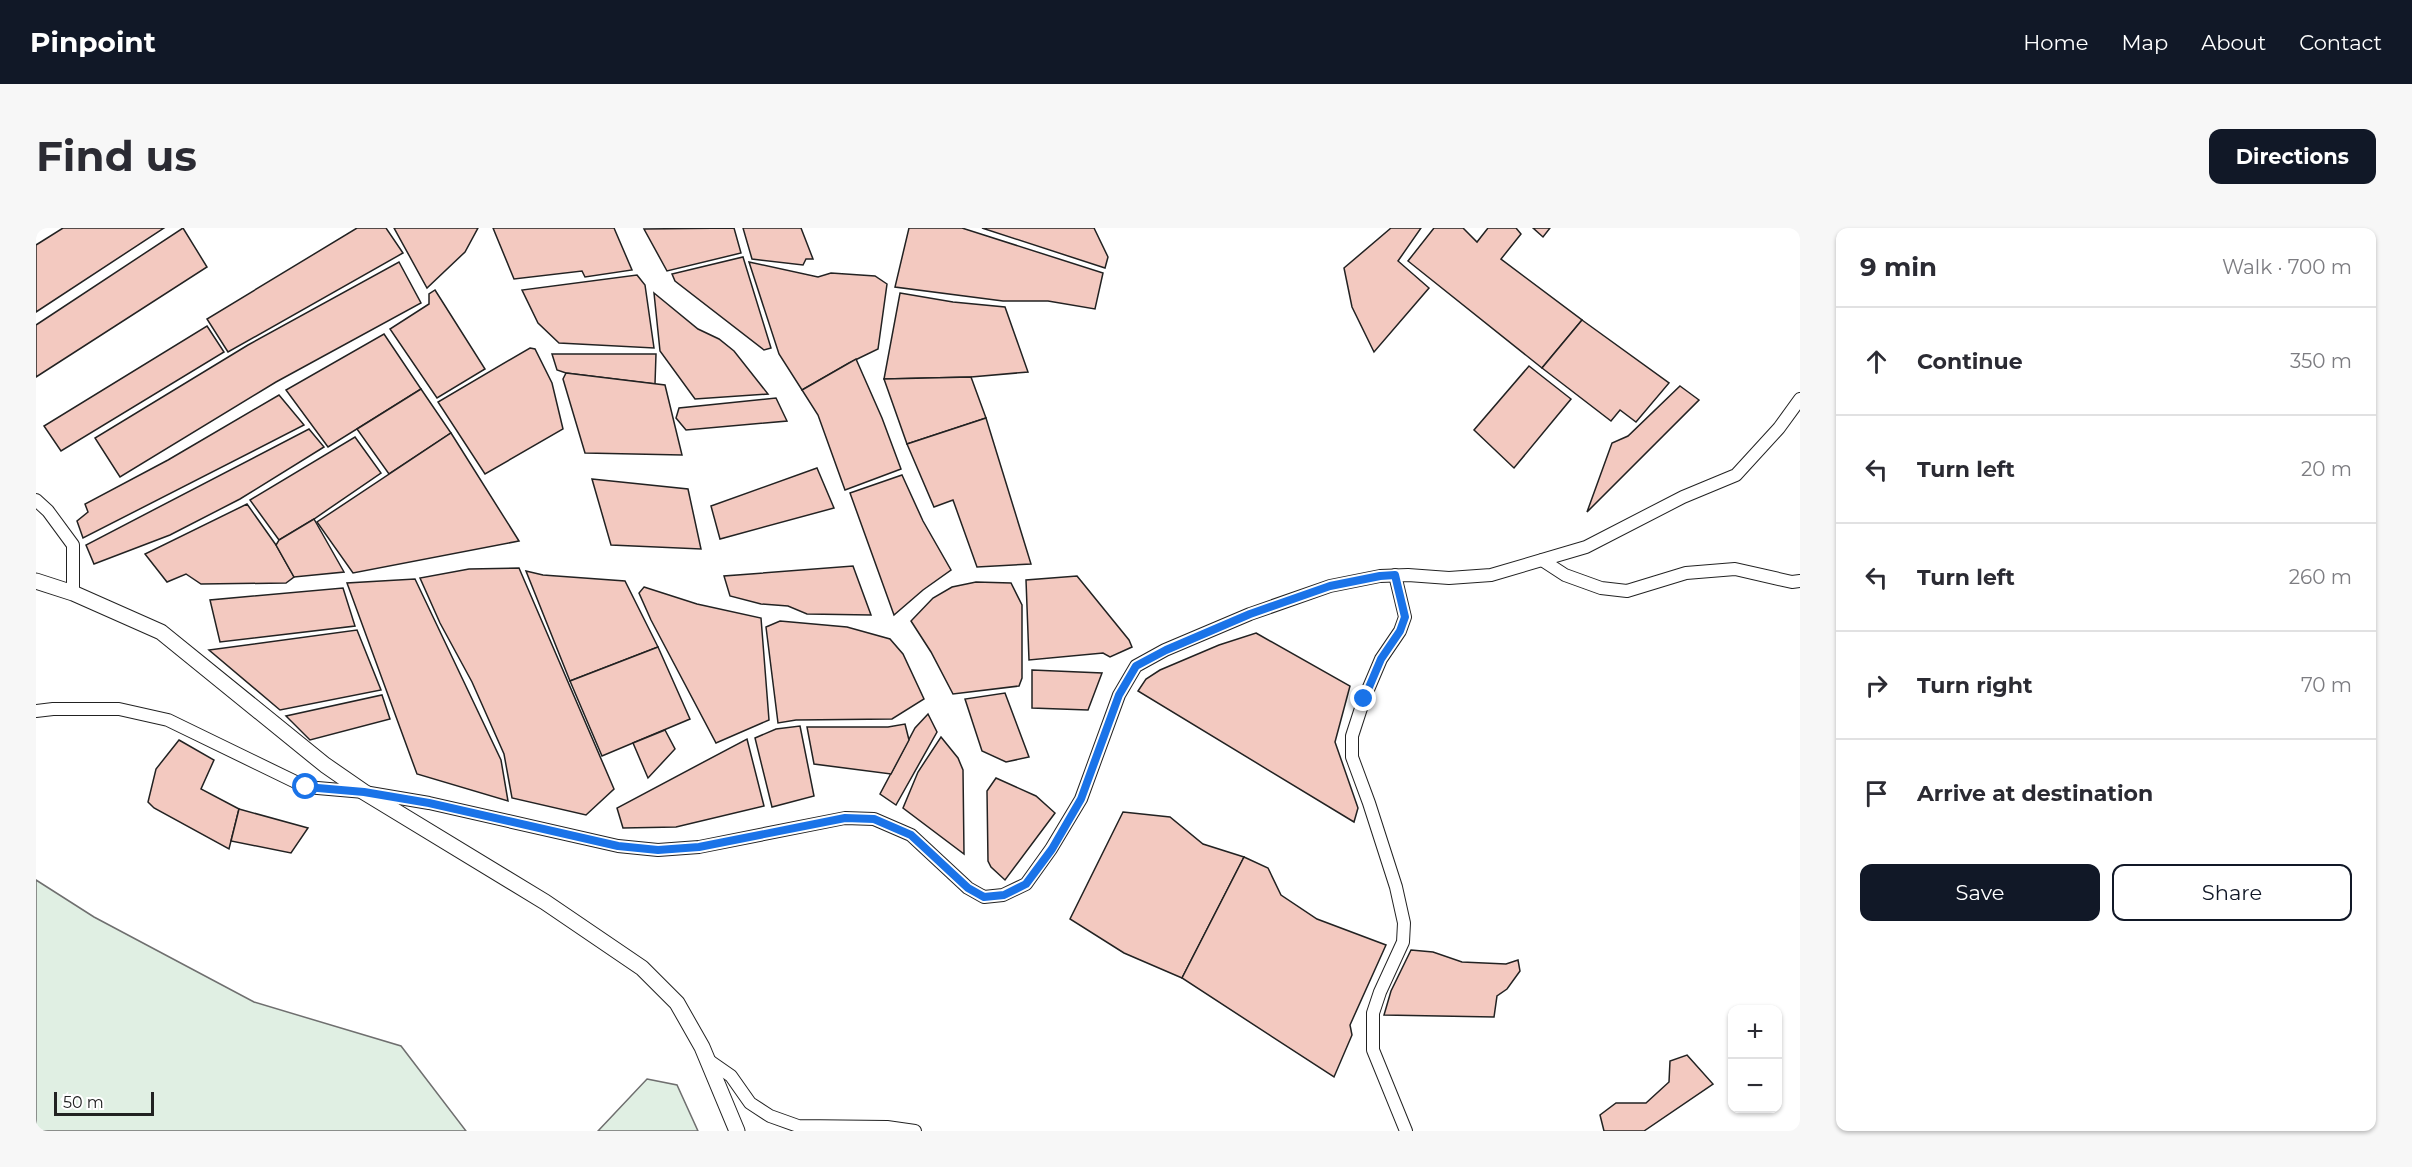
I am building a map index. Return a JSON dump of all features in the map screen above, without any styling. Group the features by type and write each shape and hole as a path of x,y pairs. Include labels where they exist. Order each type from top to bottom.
{"street":[{"path":"36,711 119,709 168,720 306,787 364,792 440,806 618,846 658,850 699,847 845,818 874,819 911,835 968,888 984,897 1004,895 1026,884 1052,849 1081,799 1119,695 1136,666 1166,650 1250,614 1340,584 1395,575 1449,578 1491,575 1586,547 1683,496 1736,475 1779,428 1800,399"},
{"path":"36,500 48,511 73,545 73,593"},
{"path":"1542,560 1565,575 1601,588 1627,591 1686,573 1735,569 1792,582 1800,581"},
{"path":"1395,575 1405,617 1400,631 1381,659 1364,699 1352,736 1352,757 1396,887 1404,923 1403,942 1373,1013 1372,1050 1406,1131"},
{"path":"36,581 73,593 161,632 325,765 364,792 545,902 642,968 677,1003 708,1060 737,1131"},
{"path":"708,1060 731,1076 750,1103 770,1116 798,1126 887,1127 915,1131"}],"green space":[{"path":"36,880 94,917 254,1002 401,1046 466,1131 36,1131"},
{"path":"647,1079 677,1085 698,1131 598,1131"}],"building":[{"path":"63,228 164,228 36,312 36,245"},
{"path":"183,228 207,267 36,377 36,325"},
{"path":"357,228 386,228 403,253 228,352 207,319"},
{"path":"394,228 478,228 465,252 427,288"},
{"path":"493,228 614,228 632,270 585,277 582,271 514,279"},
{"path":"734,228 741,253 667,271 644,229"},
{"path":"743,228 801,228 813,259 806,259 803,265 752,259"},
{"path":"909,228 962,228 1103,273 1095,309 1048,301 1003,301 895,287"},
{"path":"982,228 1094,228 1108,257 1105,268"},
{"path":"1391,228 1421,228 1398,261 1429,288 1374,352 1352,307 1344,268"},
{"path":"1434,228 1463,228 1477,242 1488,228 1516,228 1521,234 1501,259 1582,320 1542,368 1408,261"},
{"path":"1533,228 1550,228 1543,237"},
{"path":"743,257 771,348 764,350 675,281 672,274"},
{"path":"399,262 421,303 276,382 120,477 95,438 248,345"},
{"path":"749,262 818,277 831,273 875,276 887,284 878,349 802,390 779,354"},
{"path":"637,275 645,285 654,348 559,343 538,323 522,290"},
{"path":"435,290 485,369 437,398 390,329 429,304 429,294"},
{"path":"654,293 698,329 719,339 734,351 768,394 695,399 660,351"},
{"path":"900,293 953,302 1005,307 1028,372 971,377 884,379"},
{"path":"1582,320 1669,383 1636,422 1620,410 1611,421 1542,368"},
{"path":"207,326 224,352 61,451 44,426"},
{"path":"384,334 421,389 328,447 286,390"},
{"path":"530,348 535,349 552,383 563,429 485,474 438,402"},
{"path":"552,354 656,354 655,384 566,373 557,370"},
{"path":"856,359 901,469 845,490 818,415 802,390"},
{"path":"1529,366 1571,399 1514,468 1474,430"},
{"path":"566,373 665,385 682,455 585,453 563,379"},
{"path":"971,377 986,418 907,444 884,379"},
{"path":"1680,386 1699,400 1587,512 1612,443 1628,436"},
{"path":"421,389 451,433 389,474 357,429"},
{"path":"279,395 304,425 83,538 77,521 88,512 85,504 168,460"},
{"path":"776,398 787,421 686,430 676,418 679,408"},
{"path":"986,418 1031,564 977,567 953,500 934,507 907,444"},
{"path":"309,429 324,447 240,499 170,535 94,564 86,545"},
{"path":"451,433 519,541 353,573 317,522"},
{"path":"355,437 381,473 279,540 250,500"},
{"path":"817,468 834,508 720,539 711,506"},
{"path":"902,475 923,521 951,570 894,615 850,493"},
{"path":"592,479 688,489 701,549 611,545"},
{"path":"247,504 276,545 294,577 286,583 201,584 186,574 167,582 145,554"},
{"path":"314,519 344,572 294,577 276,545 279,540"},
{"path":"853,566 871,615 807,614 788,606 761,604 730,596 724,576"},
{"path":"519,568 614,789 586,815 512,798 504,754 472,682 440,623 420,578 469,569"},
{"path":"526,571 543,575 625,581 658,647 570,681"},
{"path":"1077,576 1129,640 1132,647 1110,657 1103,653 1029,660 1026,580"},
{"path":"415,579 501,760 508,801 417,774 347,583"},
{"path":"976,582 1011,583 1022,605 1022,678 1019,686 953,694 931,652 911,621 933,598 952,587"},
{"path":"644,587 697,604 761,618 769,720 716,743 651,620 639,593"},
{"path":"343,588 355,626 220,642 210,600"},
{"path":"780,621 847,627 890,639 903,654 924,699 892,719 796,720 778,723 766,627"},
{"path":"357,630 381,690 280,710 209,650"},
{"path":"1256,633 1350,686 1335,742 1358,808 1354,822 1138,691 1146,679 1160,670 1219,645"},
{"path":"658,647 690,719 602,756 570,681"},
{"path":"1032,670 1102,673 1088,710 1032,708"},
{"path":"1005,693 1029,757 1006,762 982,751 965,699"},
{"path":"382,695 390,719 310,740 286,716"},
{"path":"928,714 937,732 896,805 880,794 915,728"},
{"path":"905,724 909,740 891,774 814,764 807,727 888,727"},
{"path":"800,726 814,796 772,807 755,738 776,729"},
{"path":"665,730 675,749 648,778 633,743"},
{"path":"941,737 958,758 963,770 964,854 903,808 918,772"},
{"path":"747,739 764,806 676,827 623,828 617,808"},
{"path":"179,740 214,760 201,789 239,809 229,849 154,808 148,802 156,769"},
{"path":"996,778 1036,796 1055,813 1005,880 988,861 987,791"},
{"path":"239,809 308,828 291,853 231,841"},
{"path":"1123,812 1170,817 1203,844 1244,857 1182,978 1124,953 1070,919"},
{"path":"1244,857 1268,868 1281,895 1317,919 1386,945 1350,1025 1352,1035 1334,1077 1182,978"},
{"path":"1411,950 1433,952 1462,962 1506,964 1518,960 1520,971 1507,989 1497,996 1494,1017 1384,1015 1391,991"},
{"path":"1687,1055 1713,1084 1644,1131 1604,1131 1600,1115 1616,1103 1646,1103 1669,1082 1670,1061"}],"route":[{"path":"306,787 364,792 429,803 618,846 658,850 699,847 845,818 874,819 911,835 968,888 984,897 1004,895 1026,884 1052,849 1081,799 1119,695 1136,666 1166,650 1250,614 1330,586 1395,575 1405,617 1400,631 1381,659 1364,699"}]}
